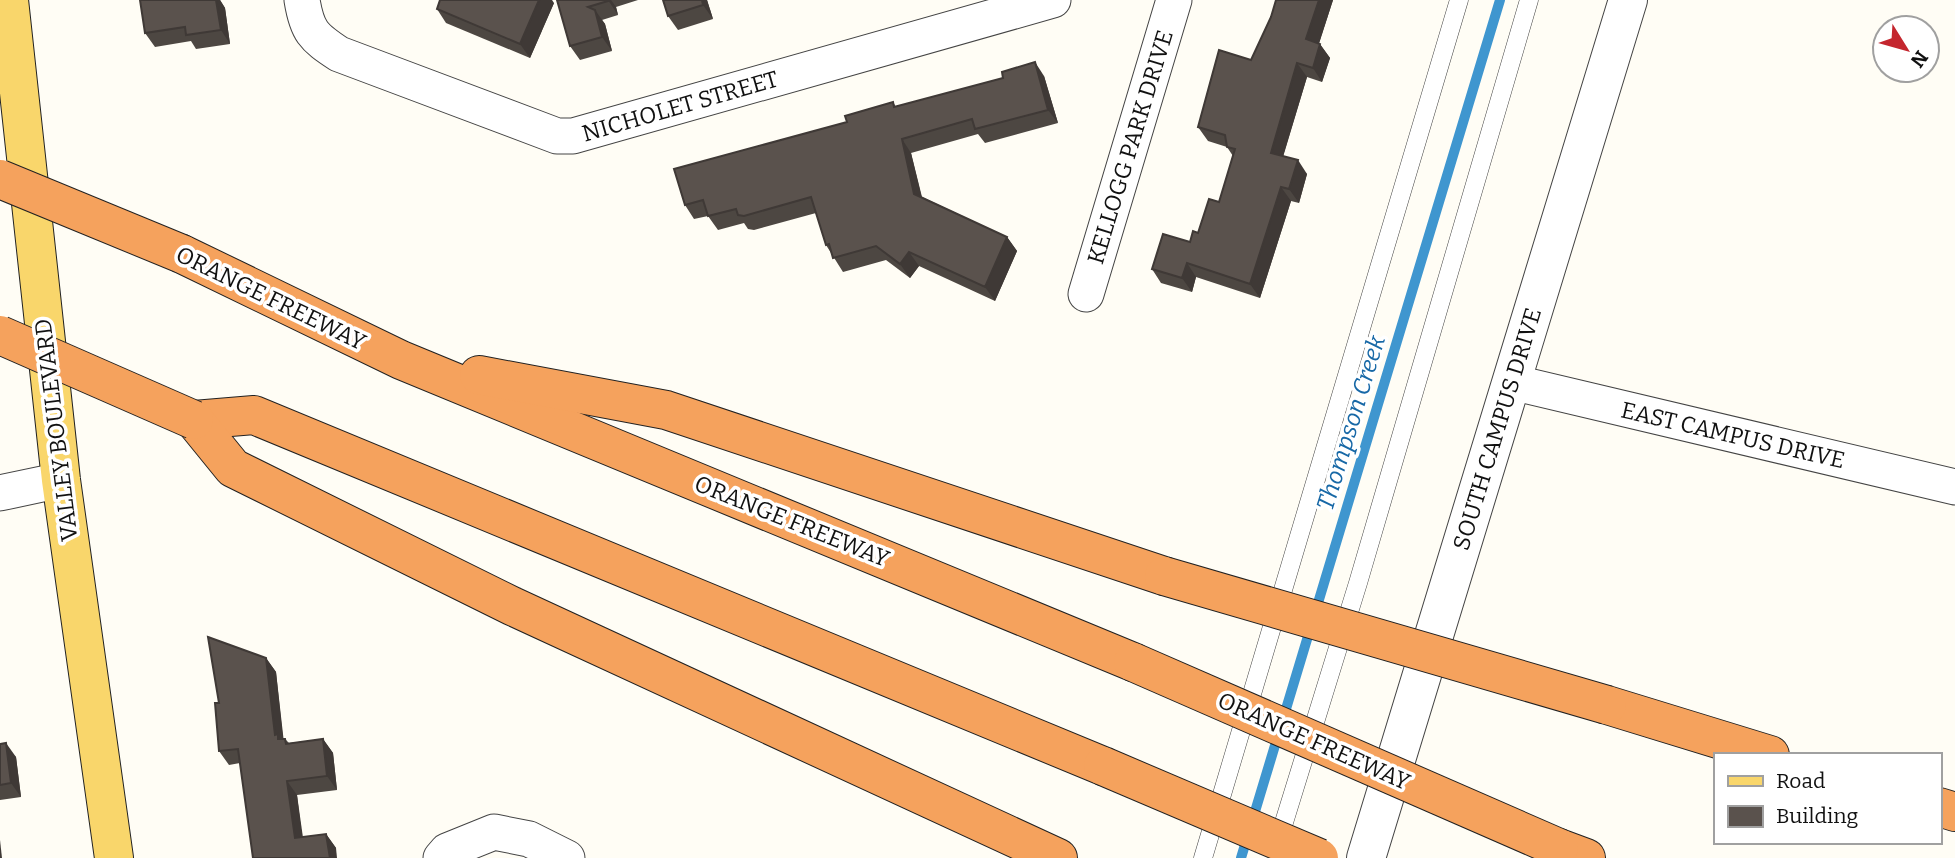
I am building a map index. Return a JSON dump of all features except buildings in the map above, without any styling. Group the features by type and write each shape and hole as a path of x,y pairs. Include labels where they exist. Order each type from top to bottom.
{"highway":[{"name":"ORANGE FREEWAY","path":"0,179 182,254 401,360 1133,662 1572,853"},
{"path":"0,335 194,420 233,468 512,606 1050,854"},
{"path":"401,360 666,410 1164,576 1763,753"},
{"path":"194,420 254,415 1319,858"}],"main road":[{"name":"VALLEY BOULEVARD","path":"9,0 61,480 114,858"}],"street":[{"name":"NICHOLET STREET","path":"302,0 306,22 315,39 352,59 557,136 573,136 1053,0"},
{"name":"KELLOGG PARK DRIVE","path":"1086,294 1174,0"},
{"name":"SOUTH CAMPUS DRIVE","path":"1366,858 1628,0"},
{"name":"EAST CAMPUS DRIVE","path":"1511,382 1955,487"},
{"path":"0,493 61,480"},
{"path":"444,854 494,832 528,839 567,858"}],"lane":[{"path":"1203,858 1459,0"},
{"path":"1273,858 1358,583 1529,0"}],"waterway":[{"name":"Thompson Creek","path":"1241,858 1500,0"}]}
